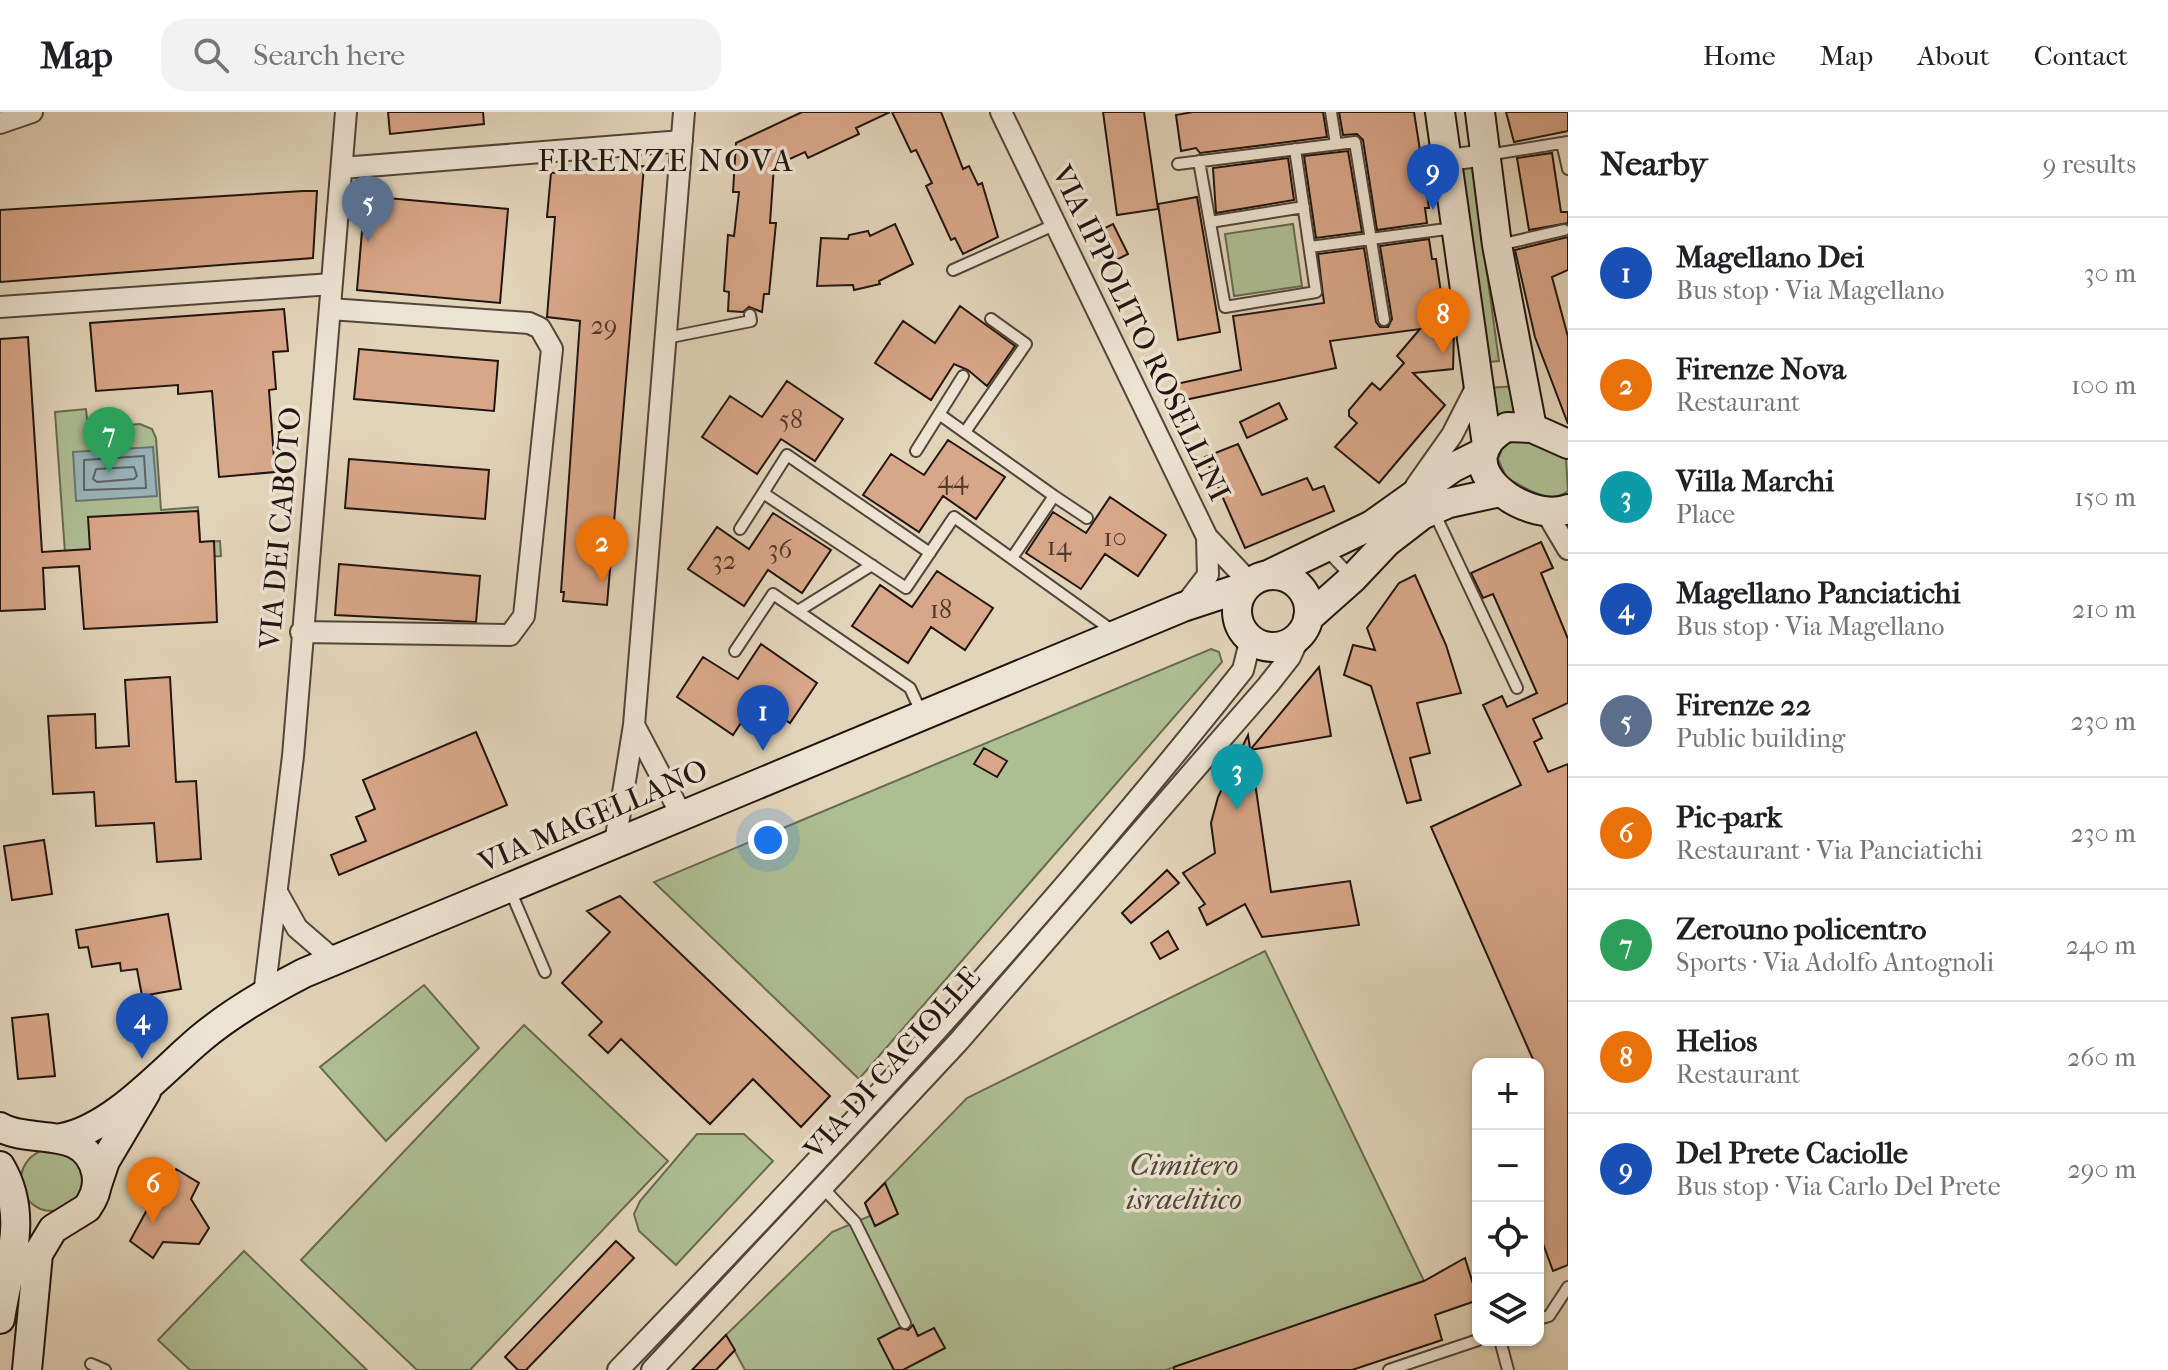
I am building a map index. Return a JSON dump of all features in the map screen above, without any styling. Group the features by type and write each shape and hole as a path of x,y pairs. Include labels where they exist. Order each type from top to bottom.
{"main road":[{"path":"1440,112 1480,381 1486,448 1485,475 1500,492 1557,510"},
{"path":"1246,632 1239,600 1255,581 1372,525 1452,468 1486,448 1507,427 1556,435 1497,245 1480,112"},
{"path":"1180,609 1246,632 1260,644 1282,645 1387,542 1432,509 1500,492"},
{"path":"1255,581 1287,578 1297,584 1307,599 1304,626"},
{"name":"VIA MAGELLANO","path":"54,1138 89,1130 148,1088 201,1038 264,995 334,960 1180,609 1255,581"},
{"name":"VIA MAGELLANO","path":"97,1185 105,1161 148,1088"},
{"path":"0,1127 18,1134 77,1144 89,1156 97,1185 87,1208 49,1233 35,1262 27,1370"},
{"path":"0,1319 18,1227 8,1184 11,1171 18,1155 31,1143 54,1138"},
{"path":"8,1184 21,1210 41,1222 66,1222"}],"street":[{"path":"0,123 32,112"},
{"name":"VIA DEI CABOTO","path":"264,995 278,894 346,112"},
{"path":"615,843 634,725 684,112"},
{"name":"VIA IPPOLITO ROSELLINI","path":"1001,112 1207,537 1255,581"},
{"path":"342,168 682,141"},
{"path":"1447,160 1487,155"},
{"path":"0,307 332,284"},
{"path":"301,632 510,635 519,627 524,616 552,349 540,328 529,323 330,309"},
{"path":"1405,501 1452,435 1480,381"},
{"path":"1557,510 1568,549"},
{"name":"VIA IPPOLITO ROSELLINI","path":"1180,609 1208,575 1207,537"},
{"name":"VIA DI CACIOLLE","path":"652,1370 824,1189 1156,816 1290,657 1304,626"},
{"name":"VIA DI CACIOLLE","path":"618,1370 806,1171 990,968 1135,798 1246,666 1246,632"},
{"path":"634,725 682,816"},
{"path":"1135,798 1156,816"},
{"path":"278,894 297,928 334,960"},
{"path":"806,1171 824,1189"}],"lane":[{"path":"1331,112 1336,144"},
{"path":"1178,164 1355,142 1384,320"},
{"path":"1487,155 1565,142 1568,169"},
{"path":"1199,161 1225,307 1316,292 1295,149"},
{"path":"1210,222 1304,207"},
{"path":"953,270 1054,225"},
{"path":"1310,247 1456,228"},
{"path":"1497,245 1564,230"},
{"path":"666,338 751,321 750,315"},
{"path":"965,432 1026,344 991,319"},
{"path":"916,451 963,376"},
{"path":"939,414 1087,518"},
{"path":"740,529 787,455 930,553"},
{"path":"763,493 906,588 954,517 1118,635"},
{"path":"1012,558 1054,496"},
{"path":"1432,509 1517,688"},
{"path":"1324,547 1353,578"},
{"path":"798,611 872,565"},
{"path":"735,651 773,594 910,688 923,716"},
{"path":"510,888 545,972"},
{"path":"824,1189 855,1222 905,1323"},
{"path":"1544,1317 1549,1316 1568,1287"},
{"path":"1389,1370 1472,1342"},
{"path":"1502,1346 1508,1370"},
{"path":"91,1364 105,1370"}],"green space":[{"path":"1472,164 1499,361 1489,362 1462,165"},
{"path":"1293,224 1302,286 1234,296 1225,234"},
{"path":"1516,386 1520,411 1493,419 1488,388"},
{"path":"86,409 88,428 140,424 152,429 156,438 161,510 198,507 200,542 220,541 221,556 66,567 55,412"},
{"path":"1514,440 1525,440 1566,459 1568,491 1553,497 1545,496 1506,477 1498,459 1504,445"},
{"path":"1211,649 1219,652 1222,662 859,1079 654,882"},
{"name":"Cimitero israelitico","path":"1265,951 1424,1281 1166,1370 745,1370 726,1335 832,1232 870,1216 865,1203 967,1098"},
{"path":"424,985 479,1048 386,1141 320,1067"},
{"path":"524,1025 668,1161 470,1370 417,1370 301,1260"},
{"path":"697,1134 744,1134 773,1161 676,1265 639,1231 634,1214 640,1201"},
{"path":"52,1149 74,1158 83,1180 74,1202 52,1211 30,1202 21,1180 30,1158"},
{"path":"244,1251 367,1370 190,1370 158,1340"}],"water":[{"path":"153,447 157,496 76,501 73,452"}],"building":[{"path":"388,112 483,112 484,124 390,134"},
{"path":"802,112 890,112 856,128 859,134 808,158 805,152 774,166 770,223 776,223 769,294 764,294 762,312 749,307 743,312 728,311 729,292 724,291 728,235 734,236 739,192 733,192 736,143"},
{"path":"892,112 941,112 963,169 969,166 978,185 982,183 998,237 963,254 955,238 951,240 926,186 932,183 916,150 911,152"},
{"path":"1103,112 1144,112 1158,209 1117,215"},
{"path":"1193,112 1323,112 1327,137 1200,153 1196,148 1181,151 1176,115"},
{"path":"1339,112 1414,112 1429,208 1425,208 1427,223 1377,230 1363,140 1357,134 1343,135"},
{"path":"1506,112 1568,112 1568,131 1514,142"},
{"path":"1348,151 1362,232 1316,238 1304,156"},
{"path":"1552,153 1561,212 1568,212 1568,223 1529,230 1517,158"},
{"path":"1288,158 1294,200 1216,213 1213,168"},
{"path":"644,166 607,605 563,601 564,592 561,592 580,321 547,317 555,217 547,217 551,173"},
{"path":"317,191 313,258 0,282 0,210"},
{"path":"365,196 508,209 500,303 357,290"},
{"path":"1197,197 1220,332 1178,340 1158,204"},
{"path":"895,224 913,264 879,281 880,284 854,290 853,285 817,286 821,238 848,239 849,235 868,231 870,236"},
{"path":"1113,224 1128,254 1110,263 1095,233"},
{"path":"1568,237 1568,270 1552,277 1568,337 1568,424 1535,337 1515,250"},
{"path":"1429,239 1432,259 1436,259 1447,333 1454,331 1453,369 1413,373 1445,405 1379,483 1335,447 1357,423 1349,416 1349,410 1372,383 1380,390 1404,363 1397,356 1420,329 1330,341 1336,368 1180,401 1176,384 1241,370 1233,316 1324,303 1318,254 1364,248 1376,322 1380,327 1388,327 1392,319 1380,246"},
{"path":"960,306 1015,346 987,386 968,370 954,364 931,400 875,363 903,321 935,343"},
{"path":"284,309 288,351 273,352 276,389 269,390 275,472 219,477 212,391 178,394 178,385 96,391 90,323"},
{"path":"28,337 42,552 90,549 88,517 198,511 200,542 214,541 217,622 84,629 79,566 43,568 45,609 0,611 0,339"},
{"path":"359,349 498,361 494,411 354,399"},
{"path":"787,381 843,419 815,461 781,439 757,474 702,437 730,396 762,417"},
{"path":"1279,403 1287,419 1247,438 1240,422"},
{"path":"948,440 1005,477 976,519 943,496 919,532 863,495 891,454 924,475"},
{"path":"1238,444 1262,495 1307,478 1313,490 1324,486 1334,511 1245,548 1205,457"},
{"path":"349,459 489,470 485,519 345,508"},
{"path":"1110,497 1166,535 1138,576 1105,554 1081,589 1026,553 1053,512 1086,533"},
{"path":"773,513 831,550 802,593 768,570 744,606 688,569 717,527 749,549"},
{"path":"1541,542 1553,568 1541,573 1568,639 1568,703 1533,719 1542,738 1534,742 1548,772 1568,764 1568,1265 1553,1271 1544,1246 1544,1058 1532,1058 1431,827 1521,785 1483,705 1502,696 1507,707 1537,693 1493,594 1483,598 1471,573"},
{"path":"339,564 480,576 476,622 335,615"},
{"path":"937,571 993,608 965,650 931,627 908,663 852,626 880,585 912,607"},
{"path":"1415,575 1446,645 1461,693 1417,703 1430,753 1410,758 1421,800 1407,803 1371,686 1344,675 1353,645 1375,650 1367,628 1399,583"},
{"path":"761,644 817,683 790,723 756,700 733,735 677,697 703,657 738,679"},
{"path":"1319,667 1331,736 1250,750"},
{"path":"170,677 176,782 196,781 201,859 157,862 154,823 96,826 94,792 53,794 48,716 95,714 96,748 129,746 125,680"},
{"path":"476,732 507,805 339,875 331,855 366,841 356,817 375,809 363,780"},
{"path":"1248,735 1271,892 1350,881 1359,925 1262,937 1245,904 1207,925 1199,908 1205,904 1183,873 1215,853 1211,823 1218,797"},
{"path":"984,748 1007,761 997,777 974,764"},
{"path":"44,840 52,894 12,900 4,846"},
{"path":"1167,870 1179,883 1131,923 1122,913"},
{"path":"620,896 830,1096 801,1127 753,1079 710,1124 621,1039 608,1053 589,1035 602,1022 562,983 610,932 587,911"},
{"path":"168,914 181,989 142,996 137,969 121,971 120,963 92,967 88,947 79,948 76,930"},
{"path":"1168,931 1178,949 1160,959 1151,943"},
{"path":"48,1014 55,1076 18,1079 12,1018"},
{"path":"176,1169 199,1183 191,1199 209,1228 199,1244 163,1242 153,1258 130,1241 154,1197"},
{"path":"885,1183 898,1214 875,1226 865,1203"},
{"path":"616,1241 634,1258 526,1370 518,1370 505,1357"},
{"path":"1465,1258 1472,1281 1472,1302 1435,1315 1442,1340 1352,1370 1174,1370 1174,1367 1424,1281"},
{"path":"913,1325 918,1336 934,1328 945,1348 903,1370 894,1370 878,1339 899,1328 908,1330"},
{"path":"726,1335 735,1350 716,1370 692,1370"}],"place":[{"name":"Del Prete Caciolle","path":"1433,210"},
{"name":"Firenze 22","path":"368,242"},
{"name":"Helios","path":"1443,354"},
{"name":"Zerouno policentro","path":"109,473"},
{"name":"Firenze Nova","path":"602,582"},
{"name":"Magellano Dei","path":"763,751"},
{"name":"Villa Marchi","path":"1237,810"},
{"name":"Magellano Panciatichi","path":"142,1059"},
{"name":"Pic-park","path":"153,1223"}],"district":[{"name":"FIRENZE NOVA","path":"666,160"}]}
